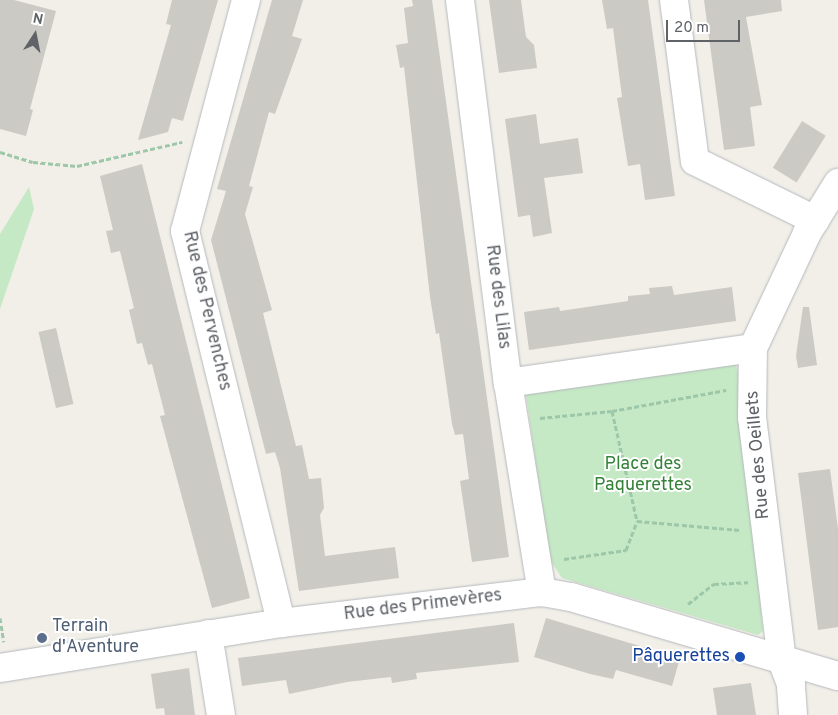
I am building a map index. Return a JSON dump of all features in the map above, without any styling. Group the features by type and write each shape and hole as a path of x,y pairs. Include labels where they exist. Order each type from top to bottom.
{"street":[{"name":"Rue des Pervenches","path":"246,0 208,136 185,231 281,623"},
{"name":"Rue des Lilas","path":"460,0 508,383 542,592"},
{"path":"674,0 695,161 815,220"},
{"name":"Rue des Oeillets","path":"793,715 791,684 782,661 752,418 754,348 815,220 838,182"},
{"path":"508,383 754,348"},
{"name":"Rue des Primevères","path":"0,668 281,623 542,592 571,597 782,661 838,676"},
{"path":"208,634 221,715"}],"path":[{"path":"0,152 33,162 77,166 208,136"},
{"path":"514,421 612,411 753,385"},
{"path":"537,561 626,550 636,521 612,411"},
{"path":"636,521 766,531"},
{"path":"673,628 690,603 714,584 772,580"}],"green space":[{"path":"29,187 34,209 0,309 0,234"},
{"name":"Place des Paquerettes","path":"734,358 739,376 763,631 758,635 562,578 550,560 526,395 531,385"}],"building":[{"path":"0,0 14,0 56,11 30,109 33,110 26,136 0,129"},
{"path":"172,0 218,0 183,121 172,118 168,132 138,140 171,25 166,24"},
{"path":"272,0 303,0 292,36 302,39 275,114 269,112 249,186 253,187 245,214 272,310 263,313 296,446 302,445 309,479 321,478 324,508 320,515 325,556 395,547 399,578 299,591 280,468 275,452 266,454 211,240 226,191 217,189"},
{"path":"412,0 432,0 509,557 472,562 460,481 469,479 463,434 455,435 452,424 439,333 436,334 430,297 404,67 400,68 396,45 408,43 404,8 413,6"},
{"path":"489,0 521,0 526,37 534,45 537,68 499,73"},
{"path":"602,0 648,0 675,196 645,200 640,164 628,166 617,98 622,97 613,28 607,29"},
{"path":"704,0 781,0 782,11 746,17 762,105 750,107 755,146 724,150"},
{"path":"536,114 540,144 578,138 583,173 544,178 552,233 533,237 530,215 518,217 505,119"},
{"path":"802,121 826,136 797,182 773,168"},
{"path":"142,164 250,598 212,608 160,416 165,415 152,364 148,365 142,343 137,344 129,310 134,308 120,251 111,253 106,231 113,230 100,176"},
{"path":"672,286 674,295 732,287 736,321 529,350 524,312 559,307 560,311 628,301 628,296 650,294 649,288"},
{"path":"803,307 809,307 817,365 798,368 796,356"},
{"path":"56,328 74,404 56,408 38,332"},
{"path":"830,469 838,529 838,627 818,630 798,473"},
{"path":"546,618 680,658 672,686 616,670 613,679 534,657"},
{"path":"514,623 519,662 416,673 417,679 392,683 391,677 347,682 289,694 286,680 242,686 238,658"},
{"path":"189,668 195,715 165,715 164,708 156,709 151,674"},
{"path":"751,683 756,715 717,715 713,688"}],"place":[{"name":"Terrain d'Aventure","path":"42,638"},
{"name":"Pâquerettes","path":"740,657"}]}
